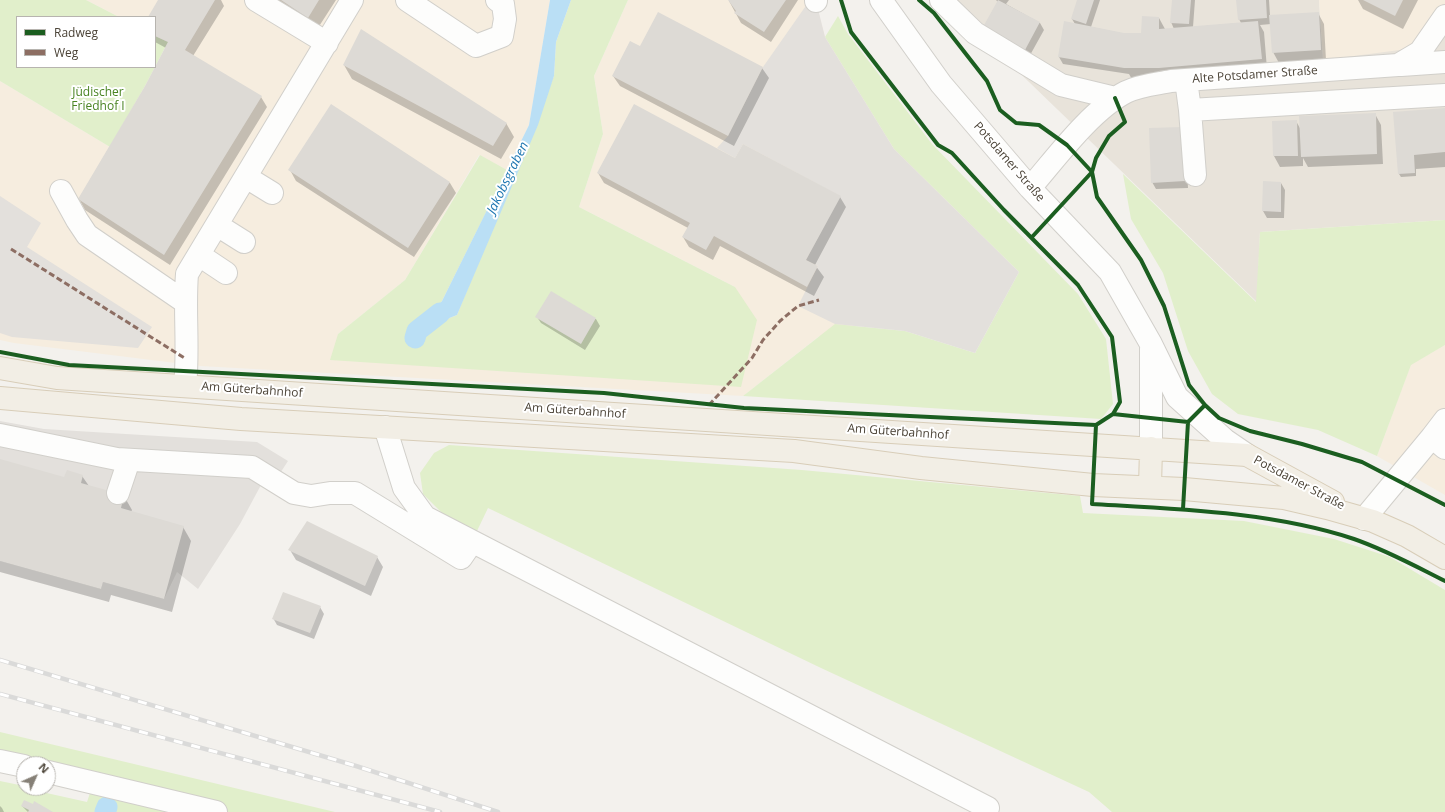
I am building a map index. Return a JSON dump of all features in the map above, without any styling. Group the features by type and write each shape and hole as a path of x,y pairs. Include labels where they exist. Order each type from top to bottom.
{"main road":[{"name":"Am Güterbahnhof","path":"0,368 57,378 1151,448"},
{"path":"3,399 241,419 794,451 945,470 1093,485 1150,487 1151,448"},
{"path":"385,427 388,399"},
{"name":"Potsdamer Straße","path":"1151,448 1247,455 1364,519"},
{"name":"Potsdamer Straße","path":"1150,487 1284,498 1327,508 1364,519 1407,536 1445,558"}],"street":[{"path":"256,0 327,44"},
{"path":"185,386 187,371 185,302 187,274 327,44 352,0"},
{"path":"406,0 476,46 502,36 505,19 503,4 497,0"},
{"name":"Potsdamer Straße","path":"881,0 941,84 1030,188 1110,272 1151,344 1151,448"},
{"path":"943,1 975,33 1061,85 1115,98"},
{"name":"Alte Potsdamer Straße","path":"1398,65 1420,52 1445,16"},
{"name":"Alte Potsdamer Straße","path":"1030,188 1090,121 1115,98 1149,85 1186,80 1398,65 1442,58"},
{"path":"1186,80 1190,110 1194,175"},
{"path":"1190,110 1445,95"},
{"path":"246,177 272,193"},
{"path":"61,191 87,235 185,302"},
{"path":"217,225 244,242"},
{"path":"198,255 226,273"},
{"path":"1151,344 1177,397 1225,440 1247,455"},
{"path":"1364,519 1438,443 1445,420"},
{"path":"385,427 404,488 425,517 988,808"},
{"path":"0,435 117,459 252,467 294,493 311,496 330,493 356,493 461,558 472,542"},
{"path":"118,494 129,460"},
{"path":"0,761 16,764"},
{"path":"56,774 216,812"}],"shaded area":[{"path":"86,0 550,0 529,125 507,170 479,155 405,280 338,334 735,287 579,207 603,134 594,76 628,0 815,0 825,37 894,149 1019,272 818,337 743,396 200,366 0,340 0,81 110,147 156,68 168,43 156,37 156,16 117,16"},
{"path":"810,0 816,1 825,37 894,149 1019,272 975,353 905,331 835,324 798,306 818,266 806,260 840,196 743,144 735,158 717,148 728,136 763,67"},
{"path":"944,0 1319,0 1323,59 1445,34 1445,220 1260,232 1257,302"},
{"path":"1319,0 1445,0 1445,34 1438,45 1323,60"},
{"path":"0,196 41,223 27,247 152,327 138,348 12,337 0,333"},
{"path":"1445,345 1445,495 1377,456 1411,364"},
{"path":"0,421 44,429 257,442 288,461 275,481 261,485 240,524 198,589 177,572 164,599 103,582 101,589 0,561"}],"green space":[{"name":"Jüdischer Friedhof I","path":"0,0 86,0 117,16 16,16 16,68 154,68 110,147 0,81"},
{"path":"571,0 628,0 594,76 603,134 579,207 735,287 757,320 741,387 330,360 338,334 405,280 480,155 507,170 442,301 418,331 457,315 554,76 556,42"},
{"path":"838,16 848,34 932,144 1078,294 1106,339 1113,404 1101,419 743,396 835,324 905,331 975,353 1019,272 894,149 825,37"},
{"path":"156,36 168,42 156,65"},
{"path":"1123,174 1256,302 1260,232 1445,220 1445,345 1411,365 1377,456 1318,430 1238,414 1212,394 1188,351 1163,273 1131,219"},
{"path":"449,445 802,470 1080,496 1083,513 1244,521 1334,539 1390,557 1445,590 1445,812 1112,812 1089,792 821,668 488,508 477,531 444,515 423,494 420,473 434,453"},
{"path":"0,732 335,812 0,812 0,781 16,784 16,796 56,795 87,802 96,775 56,766 56,756 16,757 0,753"}],"water":[{"path":"550,0 571,0 556,42 554,76 538,125 457,315 417,331 442,301 529,125"}],"building":[{"path":"158,0 215,0 185,50 262,96 164,255 78,199 154,68 156,68 156,65 168,42 156,36 156,16 149,16"},
{"path":"281,0 319,0 308,18"},
{"path":"728,0 786,0 764,32 734,13 736,11"},
{"path":"998,0 1040,22 1025,50 983,27"},
{"path":"1077,0 1094,0 1086,24 1071,19"},
{"path":"1172,0 1191,0 1189,24 1170,23"},
{"path":"1236,0 1266,0 1267,18 1238,20"},
{"path":"1363,0 1403,0 1395,16"},
{"path":"658,12 763,67 728,136 612,76 630,41 640,46"},
{"path":"1319,12 1321,50 1272,53 1269,15"},
{"path":"1142,16 1159,17 1159,29 1258,21 1262,59 1159,68 1124,68 1058,57 1064,21 1124,33 1141,33"},
{"path":"361,29 507,123 493,146 343,65"},
{"path":"331,104 450,182 408,248 288,170"},
{"path":"634,104 735,158 743,144 841,196 806,260 818,266 807,287 714,236 706,250 682,237 690,223 597,173"},
{"path":"1445,108 1445,152 1414,155 1415,173 1398,174 1393,112"},
{"path":"1376,113 1377,154 1301,157 1299,116"},
{"path":"1297,120 1298,156 1273,156 1272,121"},
{"path":"1183,127 1185,181 1151,183 1149,128"},
{"path":"1263,181 1281,182 1281,212 1262,211"},
{"path":"551,291 596,318 581,344 535,317"},
{"path":"0,459 64,477 67,470 83,475 81,483 124,495 121,508 184,526 164,599 103,582 101,589 0,561"},
{"path":"307,521 378,556 365,586 288,550"},
{"path":"283,592 321,606 310,633 272,619"},
{"path":"24,800 33,804 34,801 53,812 28,812 29,810 21,806"}],"waterway":[{"name":"Jakobsgraben","path":"415,338 417,331 440,313"},
{"name":"Jakobsgraben","path":"105,812 107,807"}],"railway":[{"path":"0,660 356,766 498,812"},
{"path":"0,694 440,812"}],"marked path":[{"path":"11,249 186,359"},
{"path":"709,405 752,358 763,340 780,321 798,306 819,300"}],"cycle path":[{"path":"0,352 69,365 604,393 744,408 1096,425 1113,414 1120,402 1112,337 1078,285 1004,210 952,153 938,145 851,32 841,0"},
{"path":"919,0 934,13 987,81 1000,110 1016,123 1039,125 1067,145 1092,172 1097,197 1141,260 1164,306 1189,385 1205,405 1219,418 1250,431 1302,444 1362,462 1445,505"},
{"path":"1032,237 1092,172 1096,158 1109,136 1125,122 1115,98"},
{"path":"1183,509 1188,422 1205,405"},
{"path":"1113,414 1188,422"},
{"path":"1096,425 1092,504 1224,513 1291,523 1323,530 1366,543 1400,558 1445,581"}]}
